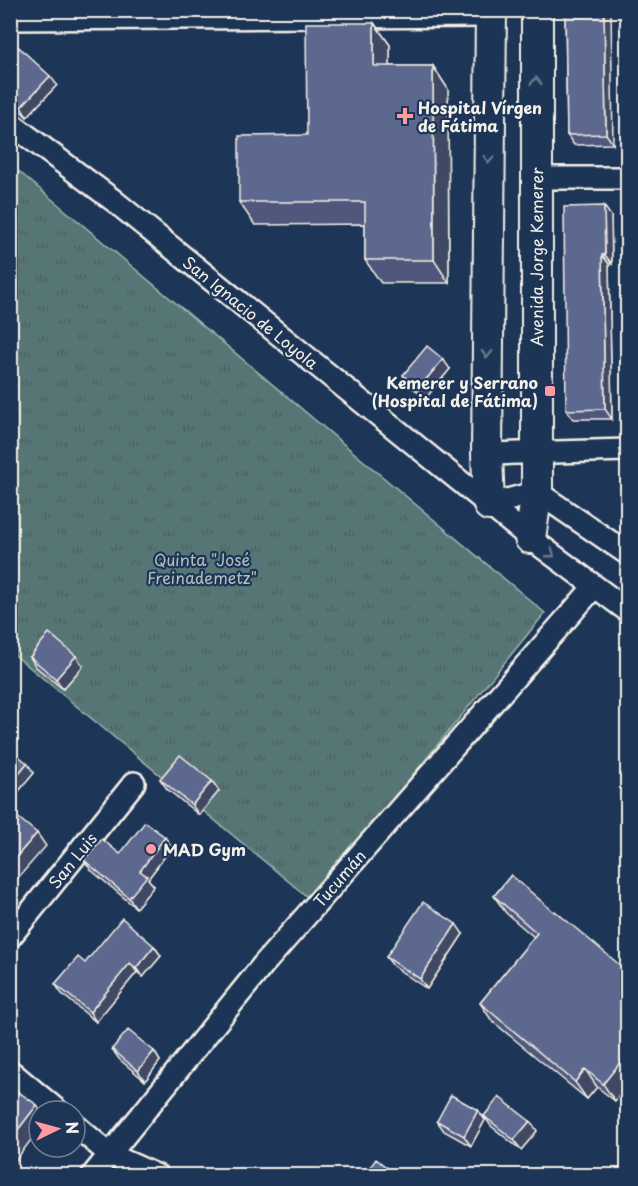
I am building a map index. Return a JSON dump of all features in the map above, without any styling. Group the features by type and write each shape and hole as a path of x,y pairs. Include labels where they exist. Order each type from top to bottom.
{"main road":[{"name":"Avenida Jorge Kemerer","path":"530,538 537,492 537,10"},
{"path":"489,505 487,454 491,13"}],"street":[{"path":"10,19 491,13"},
{"name":"San Ignacio de Loyola","path":"10,123 113,200 530,538 627,611"},
{"path":"536,178 627,178"},
{"path":"487,454 627,450"},
{"path":"489,505 537,492 627,554"},
{"name":"Tucumán","path":"92,1176 263,965 594,588"},
{"name":"San Luis","path":"10,937 134,783"},
{"path":"10,1071 44,1099"},
{"path":"87,1135 109,1154 158,1176"}],"green space":[{"name":"Quinta \"José Freinademetz\"","path":"10,164 545,613 311,900 11,652"}],"building":[{"path":"565,10 604,10 606,134 567,135"},
{"path":"306,23 374,23 374,66 433,66 434,260 365,260 365,202 239,202 239,136 307,135"},
{"path":"10,39 50,76 21,107 10,98"},
{"path":"604,206 605,255 602,255 605,409 566,410 564,207"},
{"path":"427,346 443,359 418,389 403,375"},
{"path":"49,633 76,656 56,679 30,657"},
{"path":"10,749 27,763 11,783 10,782"},
{"path":"180,755 212,781 192,805 160,779"},
{"path":"10,811 37,833 10,864"},
{"path":"145,822 165,837 140,871 147,876 129,898 84,860 102,839 120,854"},
{"path":"511,875 627,971 627,1054 603,1084 585,1069 575,1082 480,1003 537,933 494,896"},
{"path":"423,902 456,924 420,979 386,957"},
{"path":"122,918 154,946 136,968 130,963 90,1012 55,984 78,957 85,963"},
{"path":"128,1030 154,1051 138,1071 112,1049"},
{"path":"10,1086 28,1099 27,1118 10,1140"},
{"path":"451,1095 478,1110 464,1136 437,1121"},
{"path":"499,1097 530,1121 514,1140 484,1116"},
{"path":"376,1159 398,1176 364,1176"}],"place":[{"name":"Hospital Vírgen de Fátima","path":"405,116"},
{"name":"Kemerer y Serrano (Hospital de Fátima)","path":"550,391"},
{"name":"MAD Gym","path":"151,849"}]}
